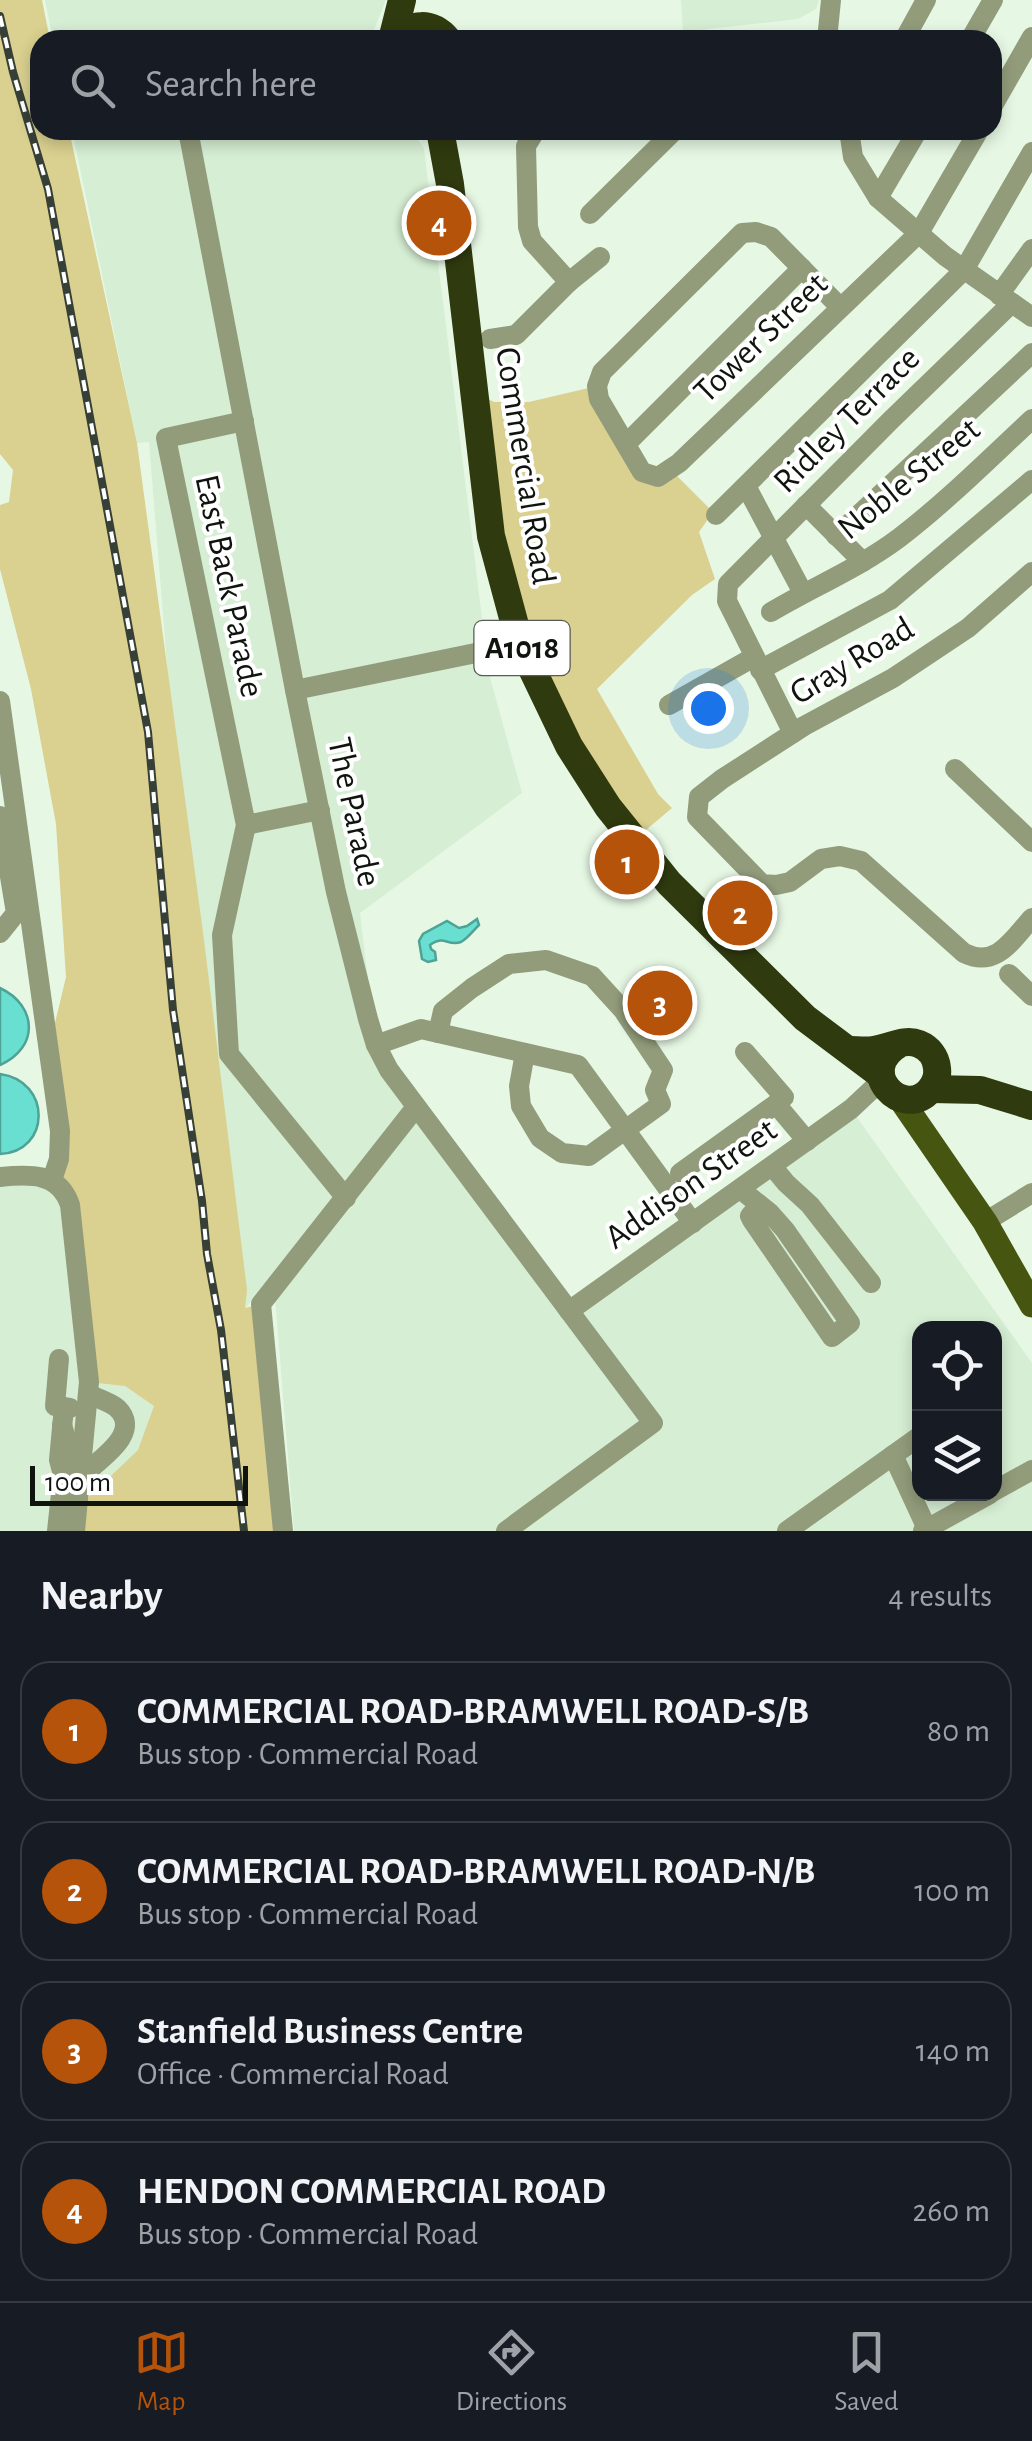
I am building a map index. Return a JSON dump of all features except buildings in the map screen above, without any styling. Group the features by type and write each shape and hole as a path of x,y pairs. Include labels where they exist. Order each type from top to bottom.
{"highway":[{"path":"395,30 402,0"},
{"path":"416,0 439,30"},
{"path":"405,30 436,30"},
{"name":"Commercial Road","path":"442,140 491,536 520,644 569,746 608,807 669,883 805,1018 902,1088"},
{"path":"850,1050 915,1042 980,1090"},
{"path":"899,1044 884,1056 881,1066 902,1088 980,1090 1032,1106"},
{"path":"902,1088 938,1073 929,1050"}],"main road":[{"name":"A1018","path":"902,1088 1032,1305"}],"street":[{"path":"829,30 831,0"},
{"path":"910,30 926,0"},
{"path":"976,30 994,0"},
{"path":"1002,90 1032,38"},
{"name":"The Parade","path":"190,140 336,892 376,1045 388,1070 653,1423 506,1531"},
{"path":"530,140 526,146 528,226 532,241 569,282"},
{"path":"590,214 666,140"},
{"path":"852,140 853,157 878,198 945,256 1032,317"},
{"path":"878,198 912,140"},
{"name":"Tower Street","path":"626,444 642,472 658,477 679,463 920,233 973,140"},
{"path":"716,515 964,270 1032,152"},
{"path":"802,268 626,444 599,399 602,372 742,233 771,237 802,268 840,307"},
{"name":"Ridley Terrace","path":"757,664 727,600 728,584 1006,299 1032,249"},
{"path":"500,344 516,335 600,257"},
{"path":"836,536 1032,353"},
{"name":"Noble Street","path":"771,612 899,538 1032,419"},
{"name":"East Back Parade","path":"244,422 166,438 246,825"},
{"path":"669,706 890,600 1032,480"},
{"path":"746,486 803,592"},
{"path":"806,505 863,562"},
{"name":"Gray Road","path":"1032,572 968,628 893,678 793,733 699,797 697,817 762,884 790,882 820,859 840,856 861,861 964,954 976,959 993,958 1032,918"},
{"path":"295,690 520,644"},
{"path":"757,664 793,733"},
{"path":"0,701 60,1131 59,1159 52,1180"},
{"path":"955,769 1032,842"},
{"path":"320,810 246,825 222,935 229,1054 346,1198"},
{"path":"0,816 16,913 0,935"},
{"path":"0,935 32,933"},
{"path":"438,1033 443,1012 472,988 509,964 546,960 592,976 628,1016 663,1070 656,1090 662,1104 589,1156 562,1153 540,1138 522,1106 519,1086 525,1052"},
{"path":"1008,974 1032,996"},
{"path":"376,1045 420,1029 578,1065 692,1222"},
{"path":"680,1173 784,1097 744,1052"},
{"name":"Addison Street","path":"569,1311 851,1109 902,1088"},
{"path":"776,1104 807,1141"},
{"path":"283,1531 262,1304 416,1107"},
{"path":"772,1166 810,1205 871,1283"},
{"path":"0,1178 24,1175 52,1180 66,1194 70,1205 74,1408 68,1449 81,1477"},
{"path":"740,1189 770,1213 785,1230 850,1323 832,1337 752,1220 750,1216 759,1206"},
{"path":"985,1222 1032,1194"},
{"path":"66,1360 81,1477 75,1531"},
{"path":"74,1408 115,1406 124,1422 124,1432 116,1446 81,1477"},
{"path":"45,1531 51,1474 60,1460 74,1408"},
{"path":"787,1531 912,1441"},
{"path":"892,1455 926,1530 976,1501"},
{"path":"57,1531 63,1476 60,1460"},
{"path":"1002,1486 1032,1470"}],"shaded area":[{"path":"0,0 42,0 48,30 30,30 30,140 71,140 137,443 203,932 247,1290 245,1308 261,1304 283,1531 75,1531 78,1507 138,1450 154,1406 125,1386 89,1382 70,1205 52,1180 49,1048 66,977 56,824 31,689 0,569 0,505 9,502 13,470 0,454"},
{"path":"45,0 386,0 374,30 51,30"},
{"path":"681,0 819,0 816,9 798,19 683,30"},
{"path":"74,140 418,140 424,149 489,674 522,793 360,913 376,1045 569,1310 851,1109 1032,1363 1032,1531 294,1531 273,1273 245,1309 203,932 170,701 149,442 137,443"},
{"path":"597,386 642,472 670,469 713,512 699,532 715,579 692,595 597,689 658,794 672,808 634,840 520,644 474,392 494,402 529,402"},
{"path":"0,1177 52,1180 125,1386 155,1406 138,1450 78,1507 75,1531 0,1531"}],"water":[{"path":"477,919 479,925 463,941 435,942 430,945 436,960 422,959 419,941 423,934 447,921 459,928"},
{"path":"0,988 22,1005 29,1027 22,1048 0,1065"},
{"path":"0,1074 17,1079 29,1089 39,1116 29,1142 0,1154"}],"railway":[{"path":"0,16 30,129"},
{"path":"33,140 48,189 148,732 173,1010 221,1330 244,1531"}],"place":[{"name":"HENDON COMMERCIAL ROAD","path":"439,223"},
{"name":"COMMERCIAL ROAD-BRAMWELL ROAD-S/B","path":"627,862"},
{"name":"COMMERCIAL ROAD-BRAMWELL ROAD-N/B","path":"740,913"},
{"name":"Stanfield Business Centre","path":"660,1003"}]}
